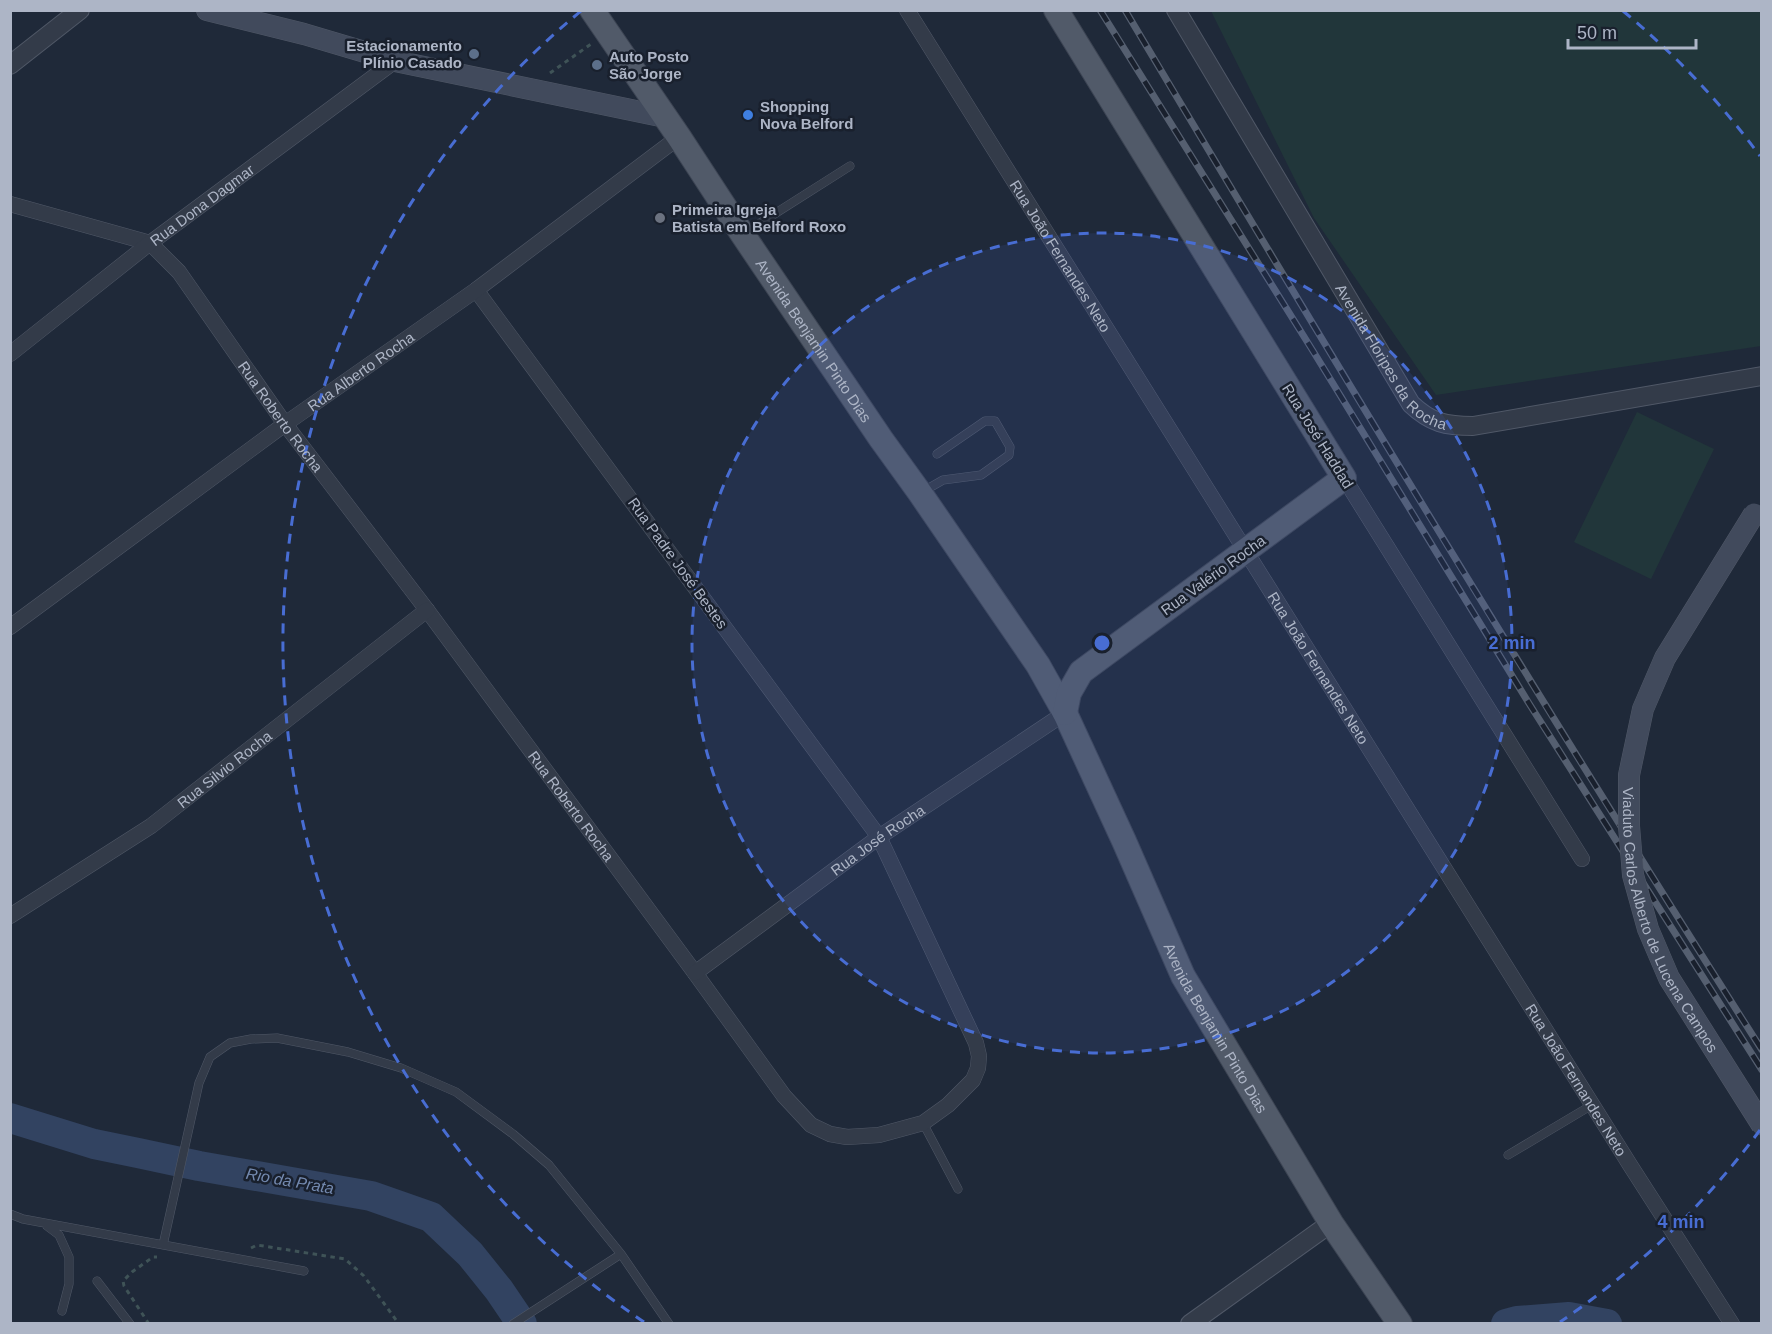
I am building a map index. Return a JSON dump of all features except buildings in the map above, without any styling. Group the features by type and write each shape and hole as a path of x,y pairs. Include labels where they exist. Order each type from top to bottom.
{"main road":[{"path":"207,10 304,33 395,61 529,88 672,127"},
{"name":"Avenida Benjamin Pinto Dias","path":"592,10 881,439 1038,665 1065,713 1183,976 1331,1223 1396,1322"},
{"name":"Rua José Haddad","path":"1056,10 1344,478"},
{"name":"Rua Valério Rocha","path":"1081,672 1344,478"},
{"name":"Viaduto Carlos Alberto de Lucena Campos","path":"1758,509 1665,658 1644,709 1629,775 1629,825 1633,875 1648,929 1669,978 1761,1125"},
{"path":"1038,665 1060,673 1081,672"},
{"path":"1065,713 1069,693 1081,672"}],"street":[{"path":"10,65 80,10"},
{"name":"Rua João Fernandes Neto","path":"907,10 1592,1105 1731,1320"},
{"name":"Avenida Floripes da Rocha","path":"1176,10 1412,404 1423,416 1455,426 1473,426 1761,376"},
{"name":"Rua Dona Dagmar","path":"10,354 150,243 395,61"},
{"name":"Rua Alberto Rocha","path":"10,627 285,424 476,290 672,127"},
{"name":"Rua Roberto Rocha","path":"10,204 150,243 179,272 285,424 427,610 784,1096 811,1125 830,1134 847,1137 879,1135 923,1123 948,1105 972,1080 978,1068 979,1056 976,1043 879,837"},
{"name":"Rua Padre José Bestes","path":"476,290 879,837"},
{"name":"Rua José Haddad","path":"1344,478 1582,859"},
{"name":"Rua Silvio Rocha","path":"10,916 151,826 427,610"},
{"name":"Rua José Rocha","path":"695,973 879,837 1065,713"},
{"path":"1190,1323 1331,1223"}],"lane":[{"path":"743,235 850,166"},
{"path":"920,493 943,480 981,475 1009,455 1010,447 995,421 991,420 985,421 937,454"},
{"path":"163,1245 200,1083 210,1057 230,1043 277,1038 348,1052 401,1068 456,1092 485,1113 549,1165 621,1254 669,1323"},
{"path":"1508,1155 1592,1105"},
{"path":"923,1123 958,1189"},
{"path":"10,1214 43,1223 304,1271"},
{"path":"43,1223 59,1234 69,1257 69,1284 62,1311"},
{"path":"513,1323 621,1254"},
{"path":"97,1281 130,1323"}],"path":[{"path":"529,88 608,32"}],"green space":[{"path":"1211,11 1761,11 1761,346 1436,395 1314,218"},
{"path":"1637,412 1714,449 1651,579 1574,542"}],"waterway":[{"name":"Rio da Prata","path":"10,1118 94,1144 199,1166 371,1196 431,1217 470,1254 499,1290 522,1324"},
{"name":"Rio da Prata","path":"1506,1324 1569,1317 1607,1324"}],"railway":[{"path":"1100,10 1530,705 1762,1070"},
{"path":"1125,10 1439,533 1762,1050"}],"place":[{"name":"Estacionamento Plínio Casado","path":"474,54"},
{"name":"Auto Posto São Jorge","path":"597,65"},
{"name":"Shopping Nova Belford","path":"748,115"},
{"name":"Primeira Igreja Batista em Belford Roxo","path":"660,218"}]}
